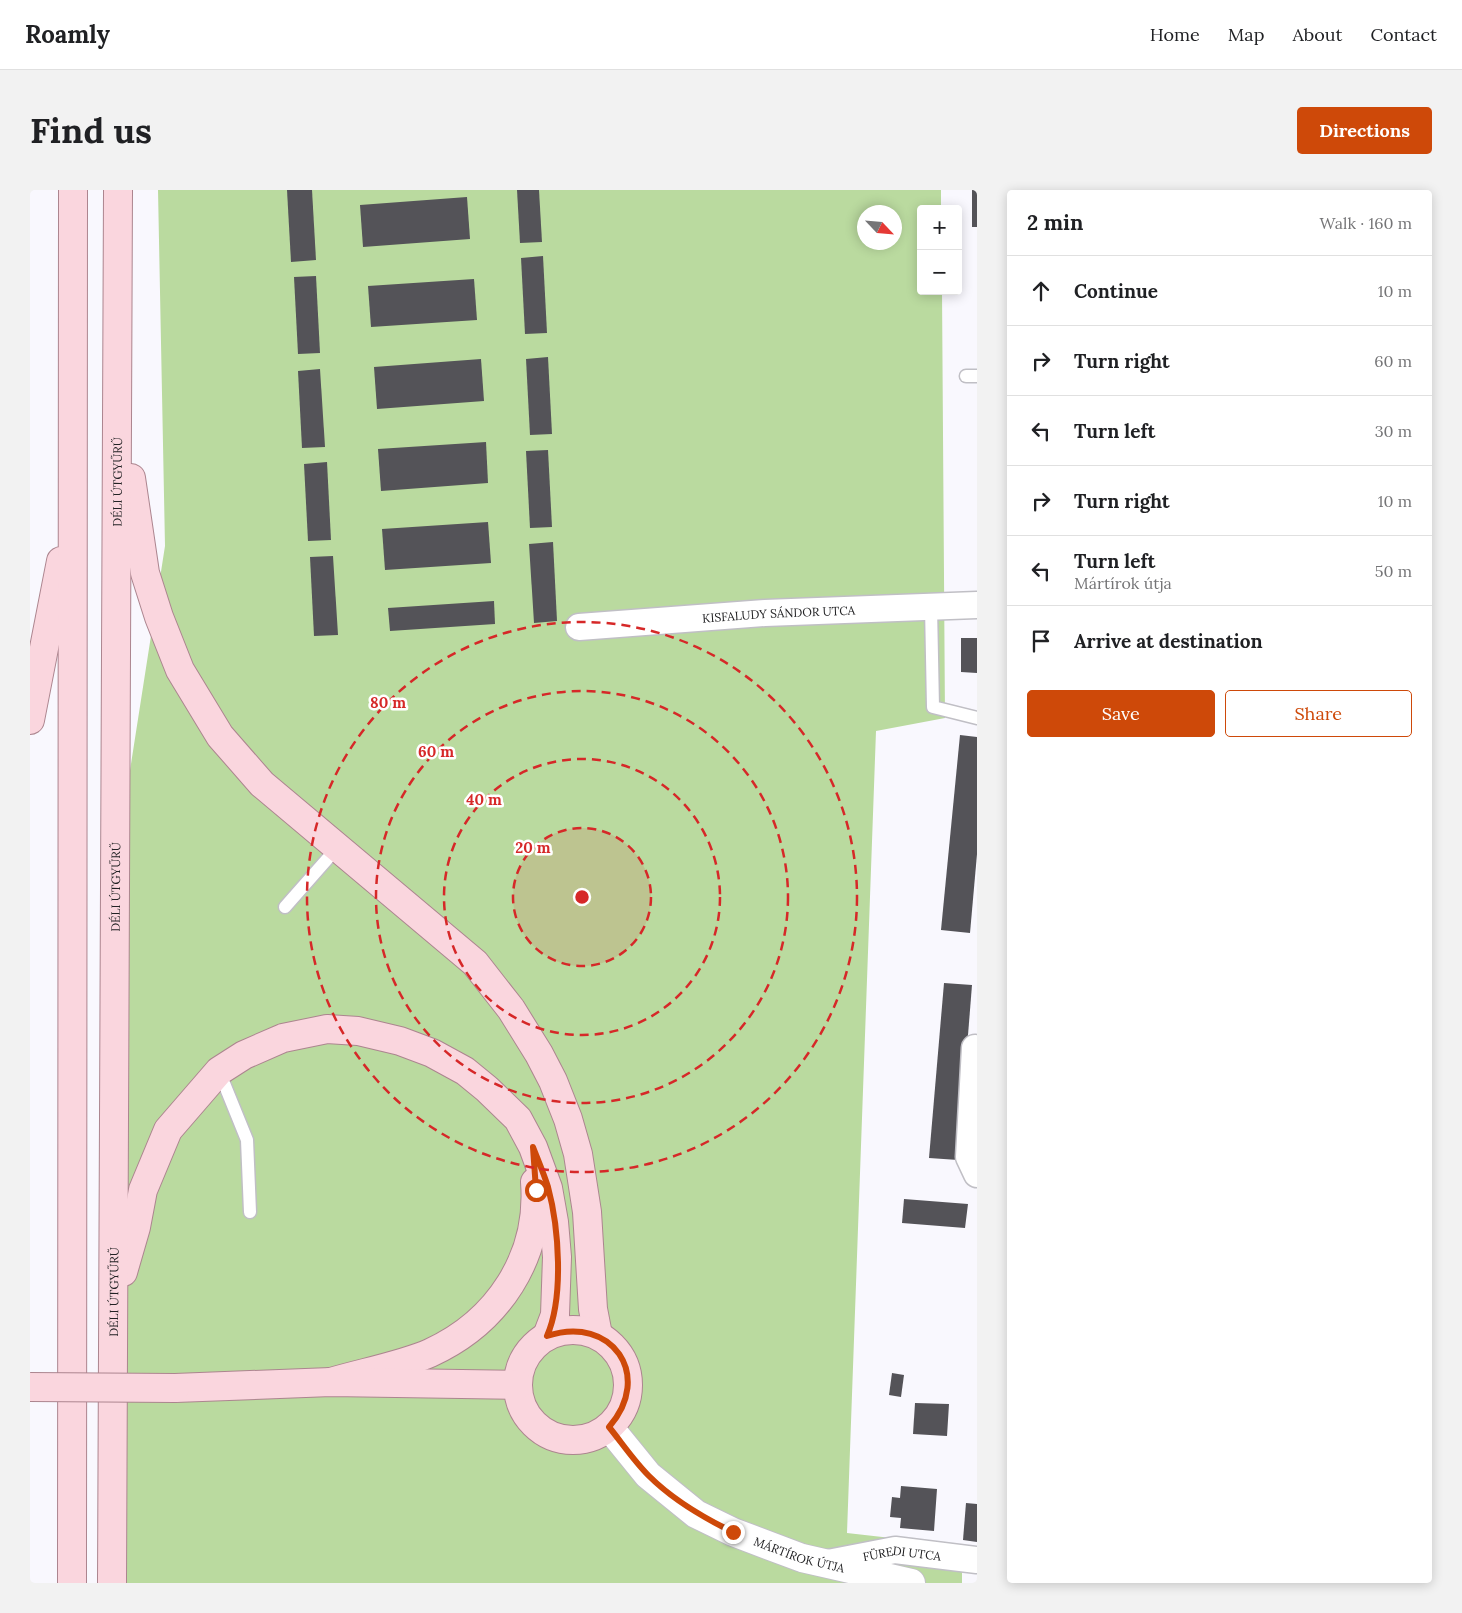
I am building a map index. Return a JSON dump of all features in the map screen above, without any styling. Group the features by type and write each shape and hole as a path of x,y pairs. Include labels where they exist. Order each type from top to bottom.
{"main road":[{"path":"72,1583 73,190"},
{"name":"DÉLI ÚTGYŰRŰ","path":"112,1583 118,190"},
{"path":"118,410 134,491 145,573 159,617 180,670 220,736 262,784 475,964 511,1009 539,1054 553,1081 568,1119 578,1154 587,1212 593,1309 598,1335"},
{"path":"30,720 73,500"},
{"path":"114,1333 122,1274 136,1226 143,1190 168,1130 219,1071 244,1055 284,1038 327,1029 358,1031 400,1041 432,1052 464,1071 487,1089 518,1119 533,1147 548,1188 554,1222 557,1257 555,1315 547,1336"},
{"path":"331,1382 430,1353 471,1330 498,1303 517,1276 529,1246 536,1190 533,1147"},
{"path":"564,1330 581,1330 598,1335 611,1344 620,1356 627,1371 629,1386 623,1408 609,1427 596,1435 582,1440 566,1440 550,1435 537,1427 527,1415 520,1400 518,1384 520,1370 526,1356 535,1345 547,1336 564,1330"},
{"path":"30,1387 175,1388 331,1382 518,1384"}],"street":[{"name":"KISFALUDY SÁNDOR UTCA","path":"579,627 717,615 977,606"},
{"path":"975,1048 969,1157 977,1174"},
{"name":"MÁRTÍROK ÚTJA","path":"609,1427 648,1475 696,1514 733,1532 802,1558 911,1583"},
{"name":"FÜREDI UTCA","path":"828,1563 895,1550 977,1560"}],"lane":[{"path":"930,607 933,706 977,718"},
{"path":"285,907 337,848"},
{"path":"219,1071 247,1140 250,1212"}],"green space":[{"path":"158,190 941,190 941,205 917,205 917,295 942,295 945,718 876,731 847,1533 962,1546 962,1583 104,1583 126,796 165,546"}],"building":[{"path":"287,190 312,190 316,260 291,262"},
{"path":"517,190 539,190 542,242 520,243"},
{"path":"972,190 977,190 977,227 972,227"},
{"path":"467,197 470,239 363,247 360,205"},
{"path":"543,256 547,333 525,334 521,258"},
{"path":"316,276 320,353 298,354 294,277"},
{"path":"474,279 477,320 371,327 368,286"},
{"path":"548,357 552,434 530,435 526,359"},
{"path":"481,359 484,401 377,409 374,367"},
{"path":"320,369 325,447 302,448 298,371"},
{"path":"486,442 488,483 381,491 378,449"},
{"path":"548,450 552,527 530,528 526,451"},
{"path":"327,462 331,540 308,541 304,464"},
{"path":"488,522 491,563 385,570 382,529"},
{"path":"553,542 557,621 534,623 529,544"},
{"path":"333,556 338,635 314,636 310,557"},
{"path":"494,601 495,624 390,631 388,608"},
{"path":"961,638 977,638 977,673 961,672"},
{"path":"960,735 977,737 977,854 970,933 941,930"},
{"path":"944,983 972,985 958,1160 929,1158"},
{"path":"904,1199 968,1204 965,1228 902,1223"},
{"path":"892,1373 904,1375 901,1397 889,1395"},
{"path":"915,1403 949,1404 947,1436 913,1434"},
{"path":"901,1486 937,1489 934,1531 900,1528 901,1518 890,1517 892,1497 900,1498"},
{"path":"966,1503 977,1504 977,1542 963,1540"}],"route":[{"path":"536,1190 533,1147 548,1188 554,1222 557,1257 555,1315 554,1322 547,1336 564,1330 581,1330 598,1335 611,1344 620,1356 627,1371 629,1386 626,1401 619,1416 609,1427 648,1475 671,1495 696,1514 733,1532"}]}
